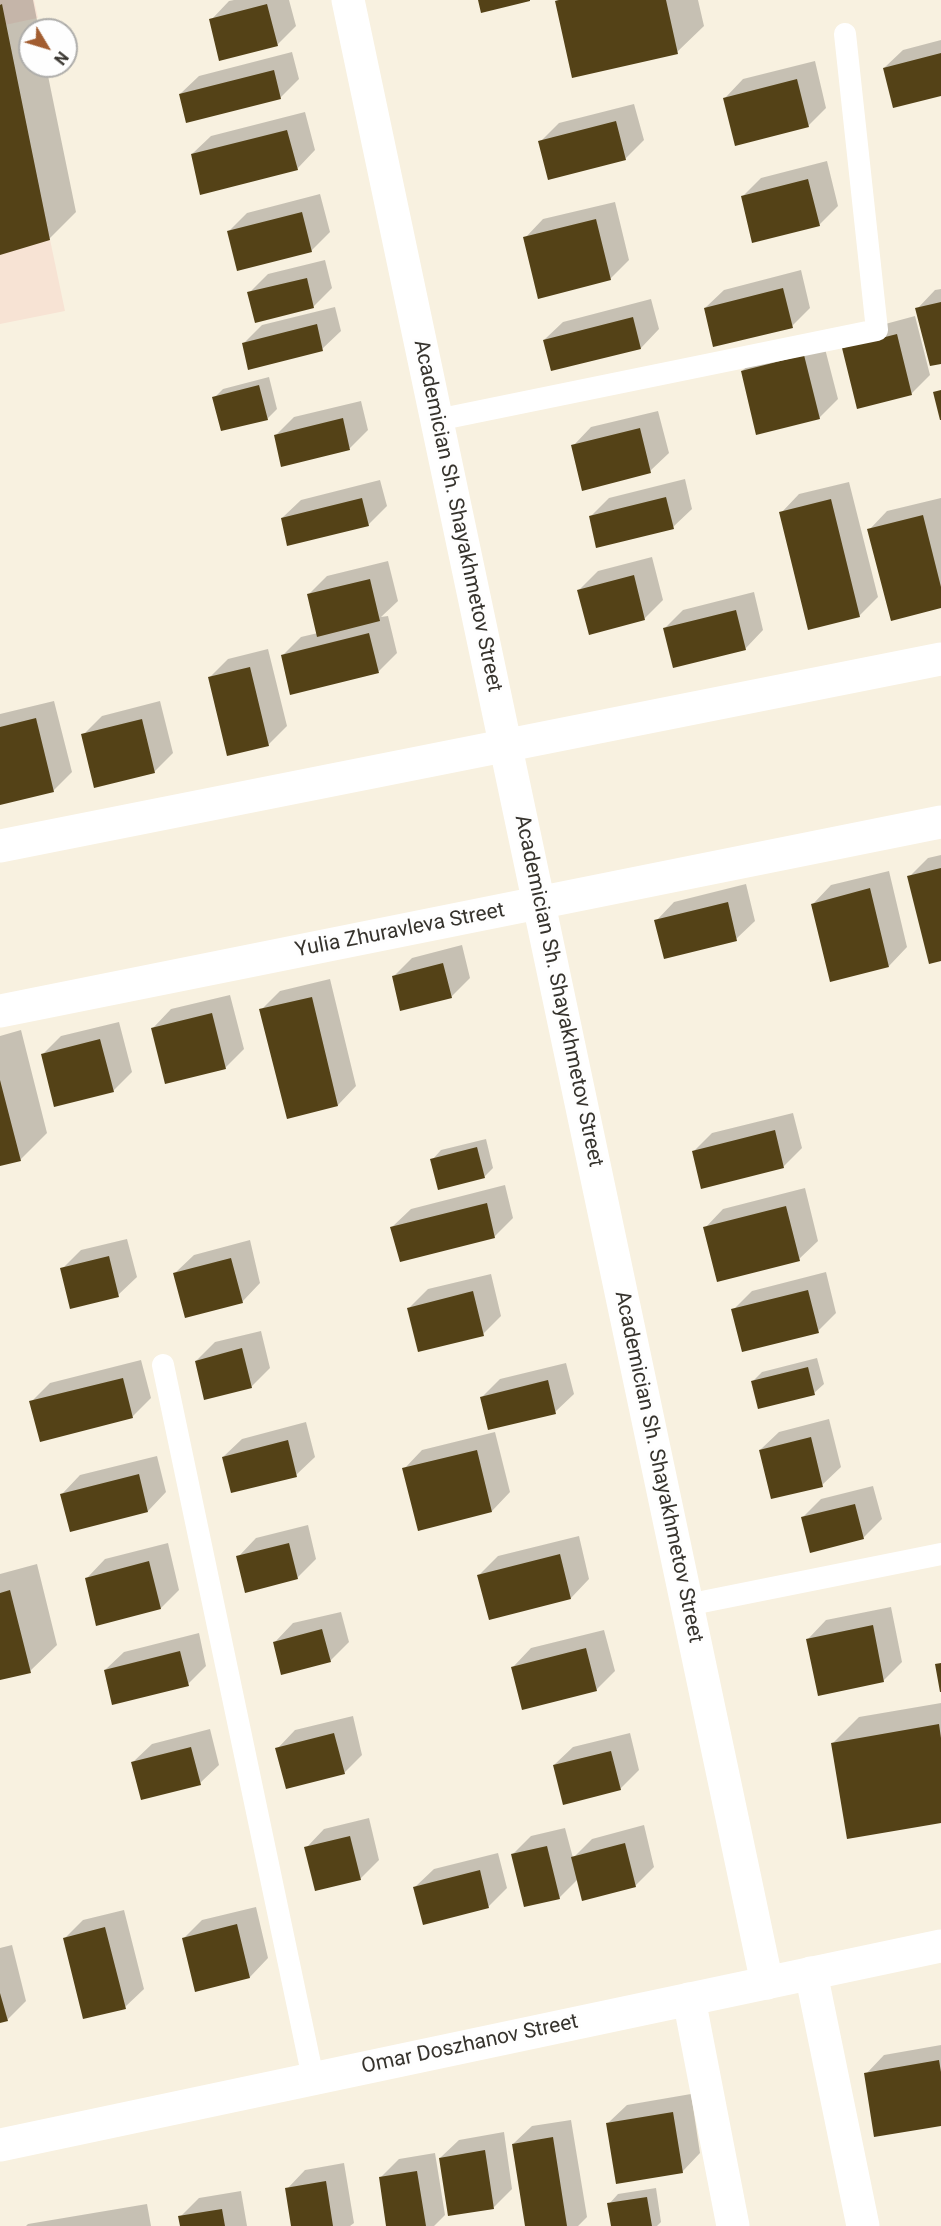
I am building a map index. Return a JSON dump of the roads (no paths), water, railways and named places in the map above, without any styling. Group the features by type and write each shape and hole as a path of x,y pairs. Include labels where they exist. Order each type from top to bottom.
{"street":[{"name":"Academician Sh. Shayakhmetov Street","path":"348,0 767,1983"},
{"path":"0,846 941,659"},
{"name":"Yulia Zhuravleva Street","path":"0,1011 941,822"},
{"name":"Omar Doszhanov Street","path":"0,2145 941,1946"},
{"path":"811,1973 863,2226"},
{"path":"689,1999 733,2226"}],"lane":[{"path":"437,420 877,330 845,34"},
{"path":"163,1365 314,2078"},
{"path":"687,1605 941,1554"}]}
